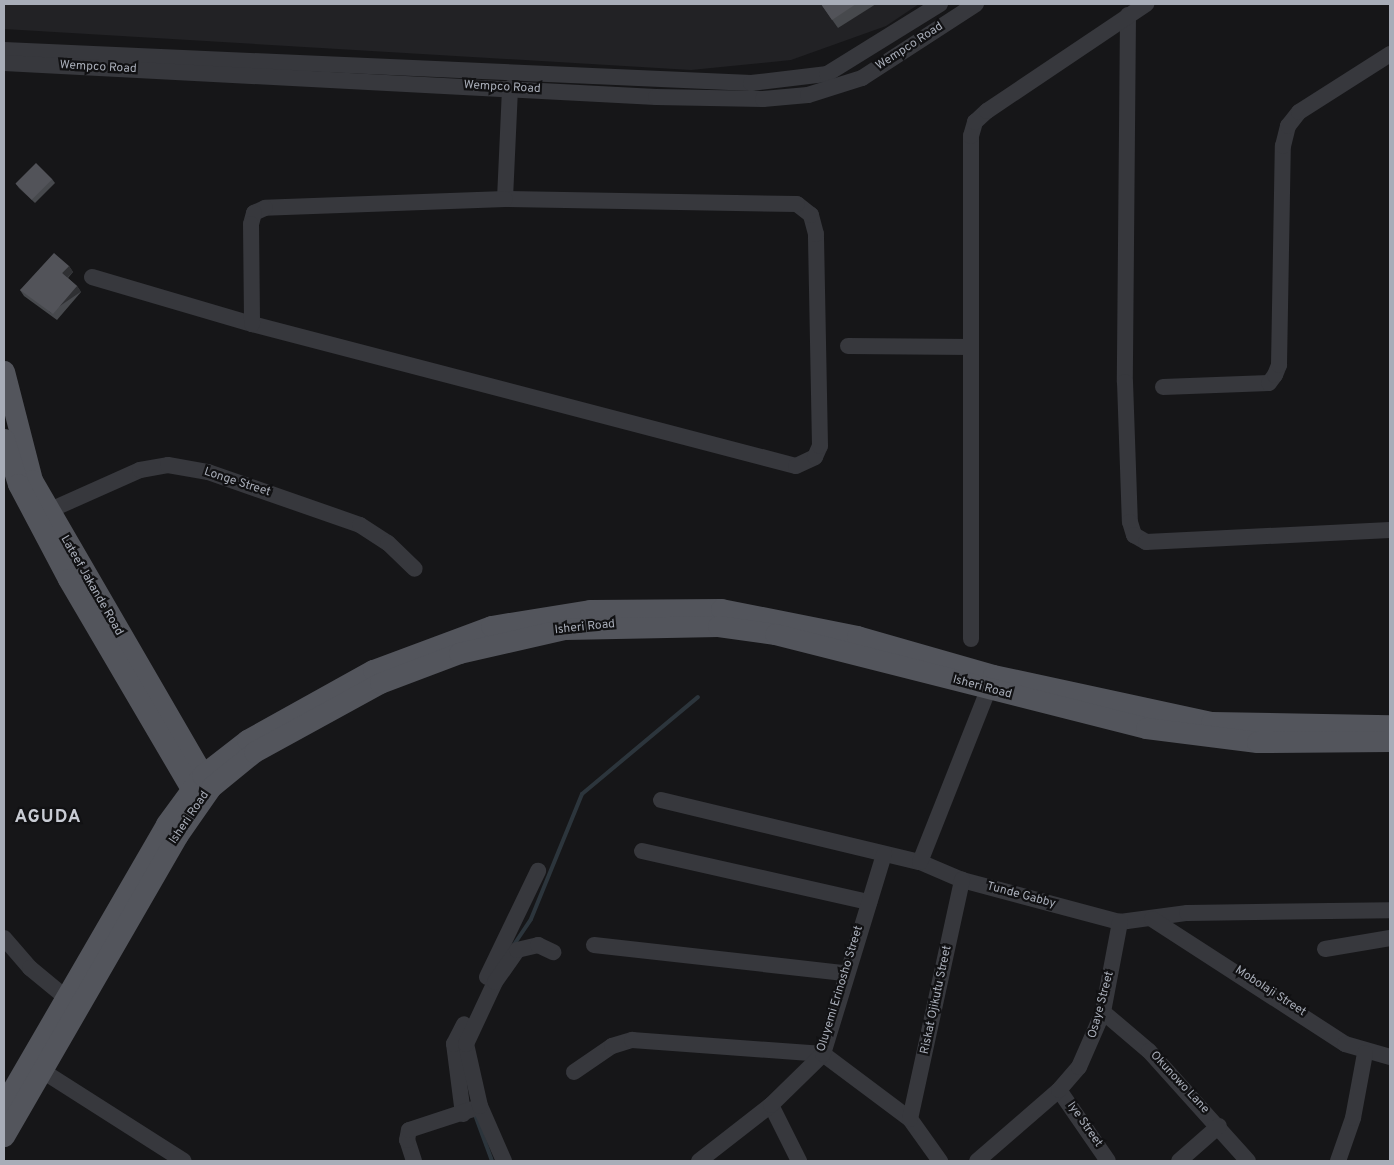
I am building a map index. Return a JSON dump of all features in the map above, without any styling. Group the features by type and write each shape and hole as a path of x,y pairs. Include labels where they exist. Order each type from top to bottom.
{"main road":[{"name":"Lateef Jakande Road","path":"4,371 16,429 48,511 200,788"},
{"name":"Lateef Jakande Road","path":"4,439 18,484 139,699 200,788"},
{"name":"Isheri Road","path":"4,1104 158,838 200,788 246,740 411,653 491,626 590,610 721,609 778,618 1209,730 1390,725"},
{"name":"Isheri Road","path":"4,1136 200,788 254,752 380,683 459,652 565,629 670,624 746,630 988,690 1209,730 1390,741"},
{"path":"139,699 170,790 158,838"}],"street":[{"name":"Wempco Road","path":"4,50 656,79 803,80 852,60 940,4"},
{"name":"Wempco Road","path":"4,63 656,97 763,99 838,88 862,78 976,4"},
{"path":"971,639 970,167 976,122 1024,83 1146,4"},
{"path":"1128,15 1125,382 1130,522 1134,535 1146,542 1390,530"},
{"path":"1163,387 1269,382 1274,375 1279,365 1283,146 1288,126 1299,112 1390,54"},
{"path":"656,79 656,97"},
{"path":"505,199 510,88"},
{"path":"92,277 252,324 796,466 815,457 820,446 816,234 811,215 797,204 505,199 265,208 254,213 252,324"},
{"path":"848,346 971,346"},
{"name":"Longe Street","path":"48,511 140,470 168,465 208,472 360,525 388,543 415,569"},
{"path":"920,862 988,690"},
{"name":"Tunde Gabby","path":"662,800 920,862 962,880 1120,922 1187,914 1390,910"},
{"path":"642,851 869,902"},
{"name":"Oluyemi Erinosho Street","path":"699,1161 770,1105 822,1054 844,973 884,854"},
{"path":"504,1161 472,1110 454,1044 538,870"},
{"name":"Riskat Ojikutu Street","path":"910,1120 962,880"},
{"name":"Mobolaji Street","path":"1152,919 1365,1053 1390,1056"},
{"name":"Osaye Street","path":"977,1161 1059,1090 1093,1043 1103,1012 1120,922"},
{"path":"4,938 30,968 65,997"},
{"path":"1325,949 1390,938"},
{"path":"472,1110 466,1044 495,982 517,950 538,945 553,952"},
{"path":"594,946 844,973"},
{"name":"Okunowo Lane","path":"1103,1012 1149,1051 1219,1126 1248,1161"},
{"path":"574,1072 612,1046 632,1040 822,1054 910,1120 940,1161"},
{"path":"1338,1161 1353,1118 1365,1053"},
{"path":"41,1070 184,1161"},
{"name":"Iye Street","path":"1059,1090 1108,1161"},
{"path":"770,1105 799,1161"},
{"path":"414,1161 407,1140 409,1130 472,1110"},
{"path":"1179,1161 1219,1126"}],"shaded area":[{"path":"4,4 919,4 886,26 791,60 691,70 4,29"}],"building":[{"path":"821,4 856,4 832,20"},
{"path":"36,163 52,179 32,200 15,184"},
{"path":"54,253 69,266 62,273 77,286 53,314 20,290"}],"waterway":[{"path":"513,946 531,919 582,794 698,697"},
{"path":"474,1112 492,1161"}],"district":[{"name":"AGUDA","path":"48,818"}]}
